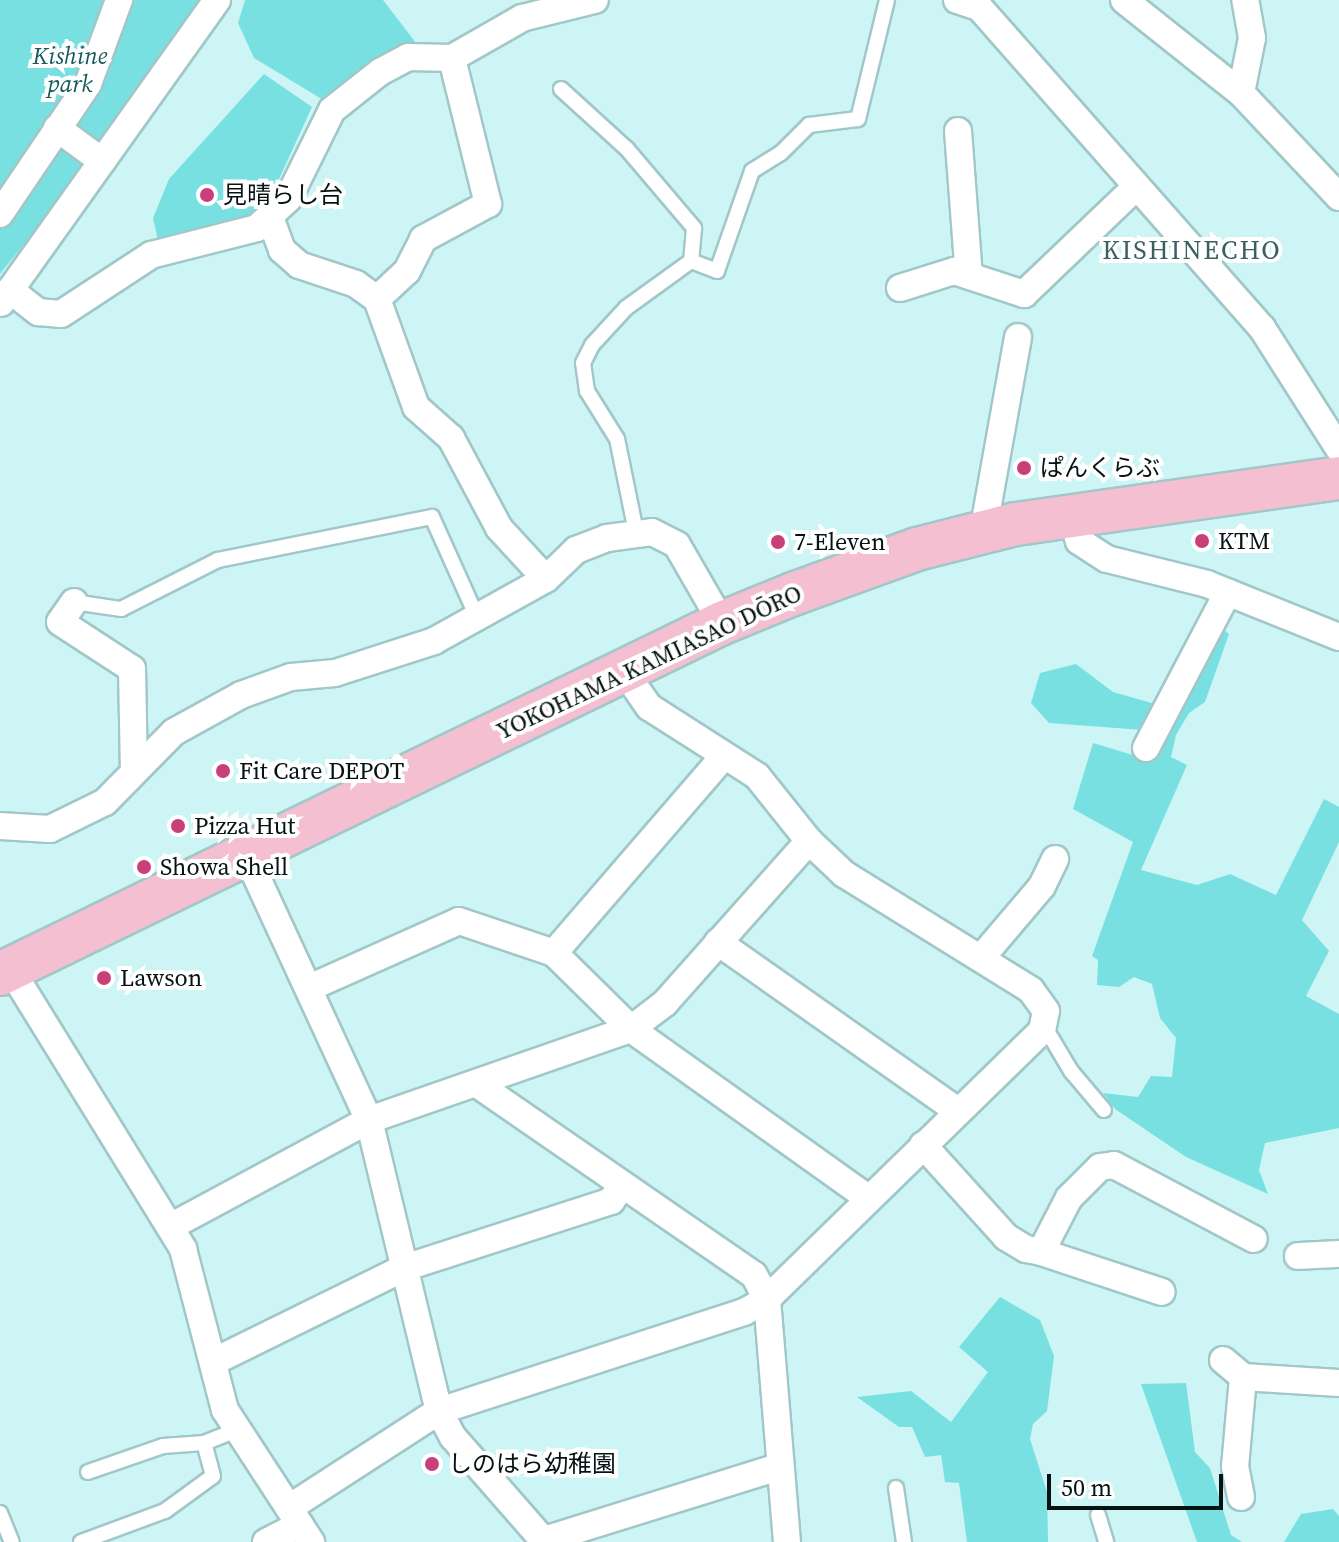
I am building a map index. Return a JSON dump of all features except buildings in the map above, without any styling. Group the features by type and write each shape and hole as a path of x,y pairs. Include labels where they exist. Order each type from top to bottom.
{"main road":[{"name":"YOKOHAMA KAMIASAO DŌRO","path":"6,972 245,852 722,623 917,549 1071,512 1339,478"}],"street":[{"path":"0,214 88,84 119,0"},
{"path":"217,0 5,297 38,312 61,314 151,255 235,235 270,217 288,199 332,110 408,57 452,58 522,18 595,0"},
{"path":"1124,0 1241,93 1339,197"},
{"path":"1241,93 1252,38 1245,0"},
{"path":"972,2 1262,328 1334,439"},
{"path":"377,299 407,271 423,239 488,204 452,58"},
{"path":"57,128 102,161"},
{"path":"958,131 969,276"},
{"path":"900,288 941,272 969,276 1015,292 1033,290 1136,187"},
{"path":"270,217 282,250 299,265 356,284 377,299 416,407 451,438 499,528 546,579"},
{"path":"983,532 1018,337"},
{"path":"1071,512 1079,541 1107,559 1228,592 1339,637"},
{"path":"0,826 50,829 105,802 174,732 241,695 291,677 335,673 434,641 546,579 576,550 636,532 652,532 677,545 722,623"},
{"path":"1146,748 1228,592"},
{"path":"74,602 60,622 132,669 134,771"},
{"path":"1313,626 1331,616 1339,619"},
{"path":"266,1542 300,1525 439,1411 744,1312 767,1299 1042,1031 1046,1011 1031,990 844,874 809,841 757,776 649,707 624,671"},
{"path":"554,953 723,757"},
{"path":"170,1227 369,1120 631,1029 665,1003 809,841"},
{"path":"245,852 369,1120 439,1411 453,1437 544,1541 779,1467"},
{"path":"981,958 1042,886 1055,859"},
{"path":"309,988 459,921 554,953 631,1029 868,1198"},
{"path":"718,942 958,1111"},
{"path":"6,972 183,1249 225,1410 300,1525"},
{"path":"477,1084 754,1275 767,1299 787,1542"},
{"path":"923,1145 1006,1237 1041,1252 1162,1292"},
{"path":"1041,1252 1069,1198 1100,1167 1114,1165 1254,1239"},
{"path":"213,1362 404,1268 611,1201 622,1186"},
{"path":"1298,1256 1337,1249"},
{"path":"1223,1360 1243,1377 1339,1383"},
{"path":"1241,1497 1235,1467 1243,1377"}],"lane":[{"path":"691,261 717,271 752,171 781,153 809,125 858,119 887,0"},
{"path":"561,89 627,149 694,228 691,261 626,308 592,345 583,363 587,391 617,439 636,532"},
{"path":"74,602 121,609 218,560 432,517 477,617"},
{"path":"1043,1024 1071,1071 1104,1110"},
{"path":"88,1472 163,1446 204,1443 237,1430"},
{"path":"81,1542 165,1511 213,1476 204,1443"},
{"path":"896,1488 904,1542"},
{"path":"0,1513 12,1542"},
{"path":"1098,1515 1106,1542"}],"green space":[{"name":"Kishine park","path":"0,0 207,0 96,155 0,274"},
{"path":"245,0 383,0 416,43 325,101 254,58 238,23"},
{"path":"264,74 312,107 264,212 241,223 158,240 153,218 169,179"},
{"path":"1223,629 1229,634 1205,702 1189,713 1176,735 1171,757 1187,765 1141,870 1197,885 1230,874 1276,895 1324,799 1339,807 1339,842 1302,920 1329,951 1306,996 1339,1014 1339,1128 1265,1143 1259,1170 1268,1194 1186,1157 1115,1109 1103,1093 1138,1097 1151,1076 1172,1077 1176,1038 1160,1018 1152,984 1134,977 1119,987 1097,985 1098,960 1092,956 1133,842 1073,809 1093,743 1149,760"},
{"path":"1076,664 1113,692 1155,704 1143,730 1049,723 1031,703 1040,673"},
{"path":"1000,1297 1040,1320 1054,1356 1047,1411 1033,1424 1030,1439 1047,1492 1048,1542 967,1542 959,1483 945,1482 941,1455 925,1457 912,1427 899,1427 857,1397 911,1391 951,1422 988,1372 959,1347"},
{"path":"1186,1383 1195,1452 1210,1468 1231,1535 1242,1542 1197,1542 1141,1384"},
{"path":"1333,1509 1339,1516 1339,1542 1284,1542 1301,1514"}],"place":[{"name":"見晴らし台","path":"207,195"},
{"name":"ぱんくらぶ","path":"1024,468"},
{"name":"KTM","path":"1202,541"},
{"name":"7-Eleven","path":"778,542"},
{"name":"Fit Care DEPOT","path":"223,771"},
{"name":"Pizza Hut","path":"178,826"},
{"name":"Showa Shell","path":"144,867"},
{"name":"Lawson","path":"104,978"},
{"name":"しのはら幼稚園","path":"432,1464"}],"district":[{"name":"KISHINECHO","path":"1192,251"}]}
